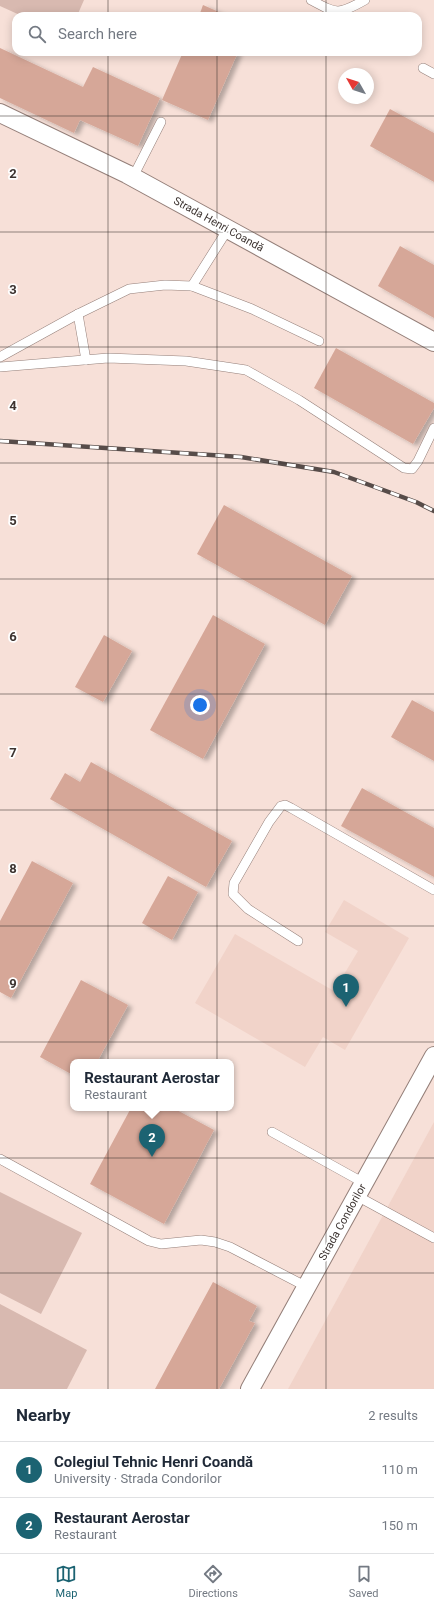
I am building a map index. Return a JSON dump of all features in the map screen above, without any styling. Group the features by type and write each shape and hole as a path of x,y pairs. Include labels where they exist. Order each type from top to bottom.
{"street":[{"name":"Strada Henri Coandă","path":"0,113 133,177 434,342"},
{"name":"Strada Condorilor","path":"250,1389 434,1056"}],"lane":[{"path":"311,0 332,12 345,11 364,0"},
{"path":"422,68 434,74"},
{"path":"133,177 161,122"},
{"path":"192,286 228,229"},
{"path":"0,357 78,314 129,289 165,285 192,286 213,293 252,309 319,341"},
{"path":"78,314 86,360"},
{"path":"0,367 108,358 186,361 246,370 299,400 404,468 412,469 418,461 434,428"},
{"path":"298,941 248,909 236,897 233,889 234,883 269,822 281,806 285,805 291,808 434,890"},
{"path":"272,1132 434,1238"},
{"path":"0,1159 149,1241 161,1244 201,1240 215,1242 230,1247 307,1287"}],"shaded area":[{"path":"0,0 84,0 79,12 13,12 0,6"},
{"path":"344,900 409,938 345,1050 323,1037 305,1067 195,1003 235,934 334,991 358,951 325,932"},
{"path":"434,1122 434,1389 288,1389"},
{"path":"0,1192 82,1233 41,1314 0,1293"},
{"path":"0,1304 87,1350 67,1389 0,1389"}],"building":[{"path":"203,5 219,12 200,12"},
{"path":"0,48 12,54 12,56 17,56 83,87 93,67 160,98 138,146 80,120 74,133 0,98"},
{"path":"181,56 236,56 208,120 162,100"},
{"path":"390,109 434,133 434,182 370,146"},
{"path":"400,246 434,265 434,318 378,286"},
{"path":"336,348 434,403 434,408 413,444 314,388"},
{"path":"224,505 352,576 325,625 197,554"},
{"path":"213,615 265,644 203,759 150,730"},
{"path":"104,635 132,651 103,702 75,687"},
{"path":"412,700 434,712 434,761 391,737"},
{"path":"91,762 232,841 206,887 50,799 65,773 80,782"},
{"path":"362,788 434,828 434,877 341,826"},
{"path":"32,861 73,883 11,998 0,992 0,921"},
{"path":"168,876 198,892 172,940 142,923"},
{"path":"81,980 128,1005 99,1059 70,1059 70,1073 40,1057"},
{"path":"129,1111 179,1111 214,1130 164,1224 90,1184"},
{"path":"213,1282 257,1306 249,1321 255,1323 219,1389 155,1389"}],"railway":[{"path":"0,441 241,457 334,472 416,502 434,511"}],"place":[{"name":"Colegiul Tehnic Henri Coandă","path":"346,1007"},
{"name":"Restaurant Aerostar","path":"152,1157"}]}
